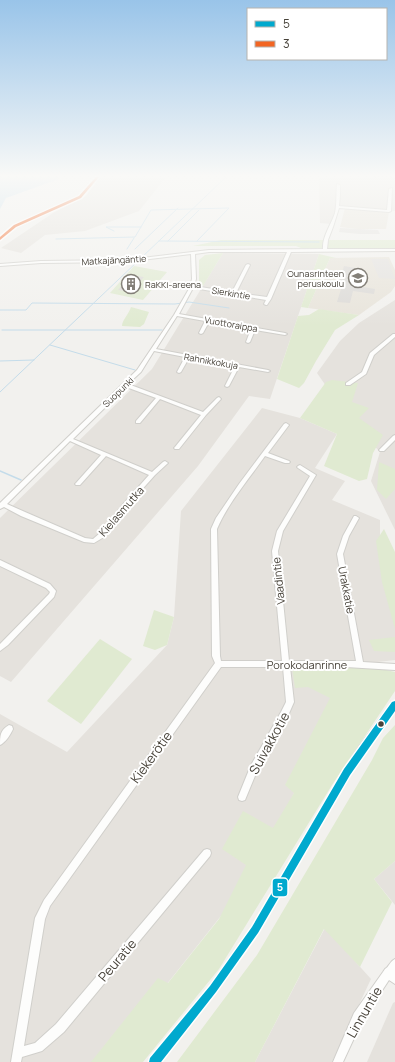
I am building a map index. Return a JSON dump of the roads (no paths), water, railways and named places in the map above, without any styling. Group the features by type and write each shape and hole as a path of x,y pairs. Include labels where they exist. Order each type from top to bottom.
{"street":[{"path":"0,239 14,227"},
{"path":"325,250 325,240 332,227"},
{"name":"Matkajängäntie","path":"0,265 35,262 125,261 193,252 224,250 395,250"},
{"path":"266,304 290,250"},
{"name":"Suopunki","path":"2,505 142,367 176,315 192,287 194,279 193,252"},
{"path":"234,293 248,265"},
{"name":"Sierkintie","path":"192,287 269,299"},
{"name":"Vuottoraippa","path":"176,315 285,334"},
{"path":"201,333 208,320"},
{"path":"248,342 254,328"},
{"path":"348,384 364,373 372,354 395,335"},
{"name":"Rahnikkokuja","path":"154,350 268,371"},
{"path":"179,372 187,357"},
{"path":"227,386 238,365"},
{"path":"125,385 204,414"},
{"path":"138,422 159,397"},
{"path":"177,448 204,414 219,399"},
{"path":"219,664 216,656 214,529 226,508 286,425"},
{"path":"382,450 395,437"},
{"name":"Kielasmutka","path":"2,505 84,540 94,541 102,535 114,518 153,474 69,440"},
{"path":"78,484 105,454"},
{"path":"264,454 287,462"},
{"path":"153,474 165,463"},
{"name":"Vaadintie","path":"287,664 275,551 280,531 312,477 310,472 300,467"},
{"name":"Urakkatie","path":"356,518 346,536 340,554 360,664"},
{"path":"0,563 48,586 53,591 52,595 0,648"},
{"name":"Porokodanrinne","path":"219,664 360,664 395,667"},
{"name":"Kiekerötie","path":"17,1058 36,936 40,918 47,903 219,664"},
{"name":"Suivakkotie","path":"242,797 254,768 288,707 291,696 287,664"},
{"path":"154,1062 213,989 255,930 347,772 395,706"},
{"path":"0,741 9,728"},
{"name":"Peuratie","path":"17,1058 38,1047 60,1028 207,853"},
{"name":"Linnuntie","path":"338,1062 358,1017 393,972"}],"waterway":[{"path":"114,231 106,227 141,227"},
{"path":"56,239 135,237 141,227"},
{"path":"135,249 159,227"},
{"path":"140,259 174,227"},
{"path":"168,241 182,227"},
{"path":"197,241 211,227"},
{"path":"127,249 134,238"},
{"path":"159,241 319,242"},
{"path":"93,303 138,261"},
{"path":"93,303 175,304 189,302 229,308"},
{"path":"0,310 26,310 32,303 93,303"},
{"path":"65,330 93,303"},
{"path":"2,330 65,330"},
{"path":"34,360 65,330"},
{"path":"65,330 162,330"},
{"path":"50,345 135,370"},
{"path":"0,361 34,360"},
{"path":"0,392 34,360"},
{"path":"0,471 21,480"}],"place":[{"name":"Ounasrinteen peruskoulu","path":"358,278"},
{"name":"RaKKi-areena","path":"131,284"}]}
